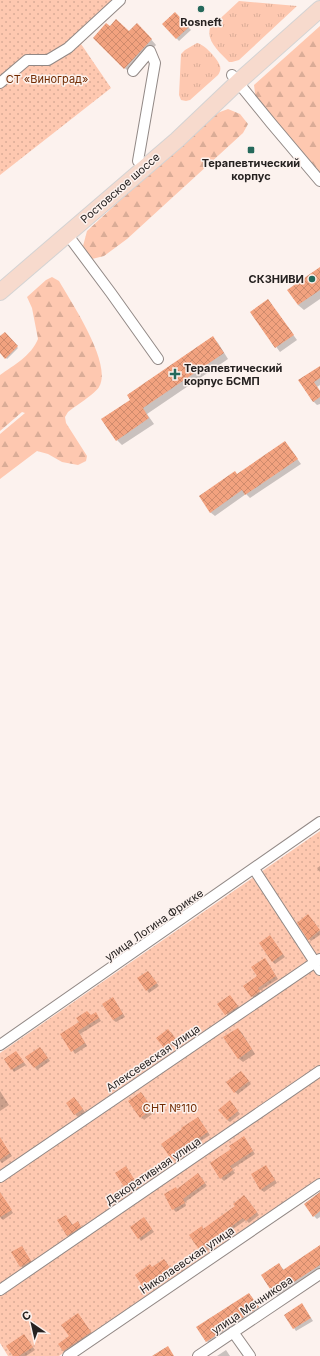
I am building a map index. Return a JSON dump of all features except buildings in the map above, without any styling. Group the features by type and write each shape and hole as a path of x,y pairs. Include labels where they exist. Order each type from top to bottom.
{"main road":[{"path":"235,78 317,0"},
{"path":"235,78 320,9"},
{"name":"Ростовское шоссе","path":"0,281 138,160 235,78"},
{"name":"Ростовское шоссе","path":"0,292 177,140 235,78"}],"street":[{"path":"0,83 27,60 48,60 68,48 120,0"},
{"path":"133,71 150,51 155,62 138,160"},
{"path":"235,78 320,181"},
{"path":"67,234 158,359"},
{"name":"улица Логина Фрикке","path":"0,1045 320,822"},
{"path":"254,869 318,964"},
{"name":"Алексеевская улица","path":"0,1177 318,964"},
{"name":"Декоративная улица","path":"0,1290 320,1071"},
{"name":"Николаевская улица","path":"68,1356 320,1184"},
{"name":"улица Мечникова","path":"198,1356 320,1274"},
{"path":"234,1332 250,1356"}],"green space":[{"name":"СТ «Виноград»","path":"0,0 126,0 81,44 111,88 0,175"},
{"path":"239,1 297,6 239,60 229,62 212,43 209,33 210,28"},
{"path":"320,26 320,174 256,101 254,85"},
{"path":"197,43 207,49 214,56 219,63 220,70 218,75 190,100 181,100 179,95 181,54"},
{"path":"228,109 240,114 248,124 243,133 127,239 104,256 92,259 83,246 87,231 212,115"},
{"path":"52,277 59,281 81,318 96,349 100,364 102,377 99,387 68,412 65,417 66,423 87,456 86,461 78,465 62,462 48,454 37,451 0,479 0,434 25,413 22,412 0,431 0,375 22,360 35,345 38,339 32,308 27,297 46,280"},
{"name":"СНТ №110","path":"320,831 320,1178 59,1356 8,1356 0,1343 0,1053"}],"place":[{"name":"Rosneft","path":"201,9"},
{"name":"Терапевтический корпус","path":"251,150"},
{"name":"СКЗНИВИ","path":"312,279"},
{"name":"Терапевтический корпус БСМП","path":"175,374"}]}
